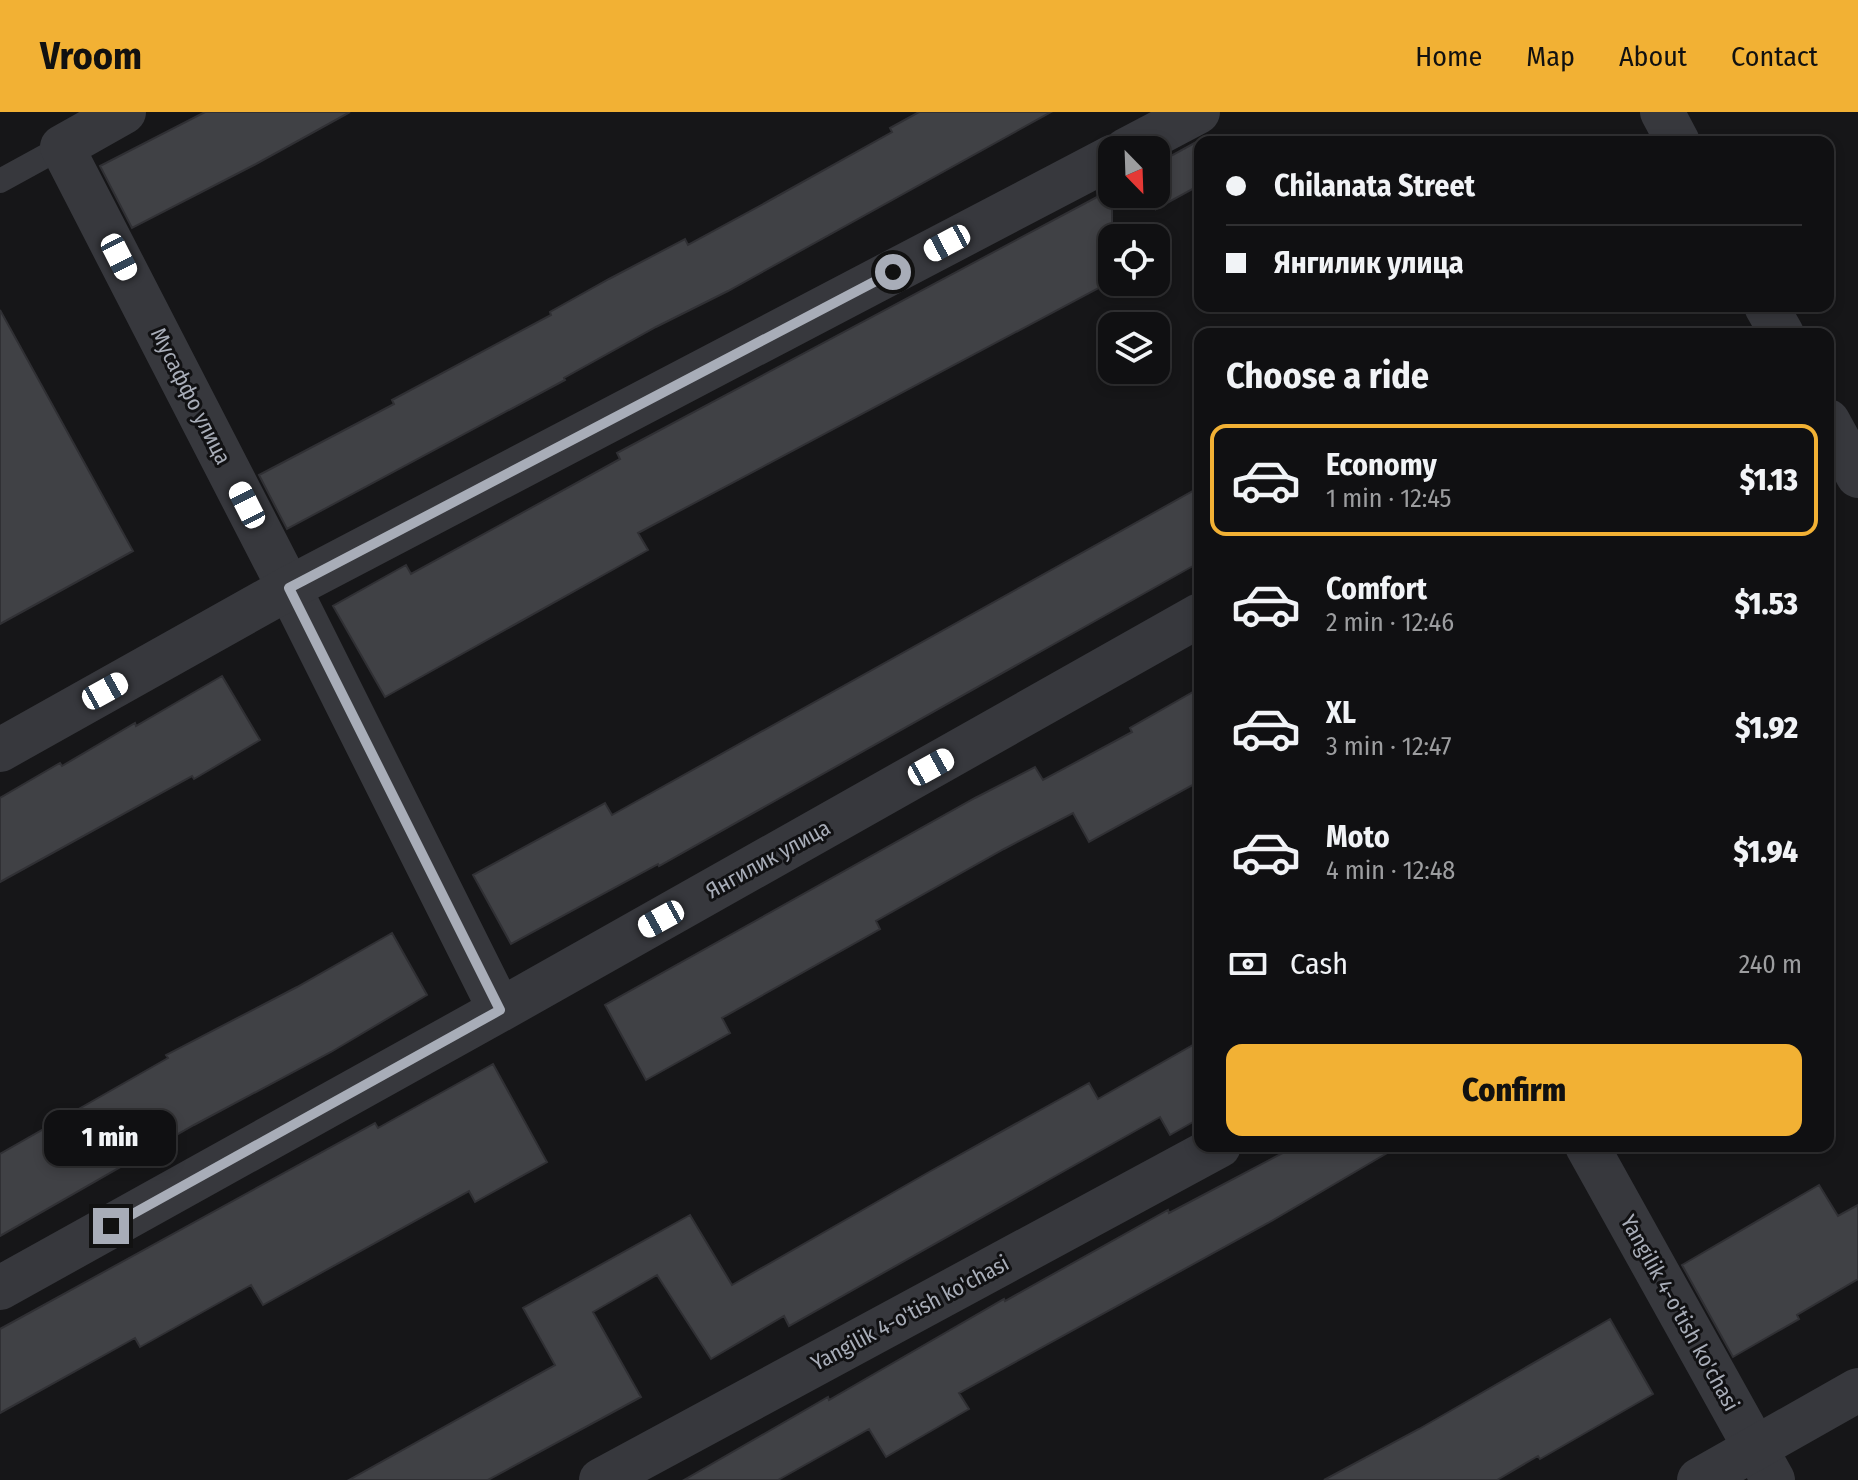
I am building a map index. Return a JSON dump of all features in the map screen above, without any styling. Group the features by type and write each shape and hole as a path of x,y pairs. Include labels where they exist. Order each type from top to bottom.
{"street":[{"path":"62,147 124,112"},
{"path":"1153,136 1198,112"},
{"path":"1662,112 1675,136"},
{"name":"Мусаффо улица","path":"62,147 289,588 500,1010"},
{"path":"0,750 289,588 1098,164"},
{"path":"1834,432 1858,476"},
{"name":"Янгилик улица","path":"0,1288 1194,618"},
{"name":"Yangilik 4-o'tish ko'chasi","path":"601,1480 1208,1152"},
{"name":"Yangilik 4-o'tish ko'chasi","path":"1590,1152 1764,1464"},
{"path":"1699,1480 1764,1464 1858,1390"}],"lane":[{"path":"0,181 62,147"}],"building":[{"path":"205,112 350,112 132,228 100,166"},
{"path":"919,112 1051,112 728,291 656,327 565,380 287,529 259,475 394,404 392,400 551,315 550,312 609,279 685,239 688,245 765,203 892,132 890,128"},
{"path":"1194,143 1194,188 1170,201 1170,156"},
{"path":"1098,196 1098,208 1112,208 1112,224 1098,224 1098,288 638,533 648,550 385,697 333,606 406,565 411,574 620,459 617,453"},
{"path":"0,310 133,551 0,624"},
{"path":"1194,490 1194,565 659,866 511,944 473,875 605,803 612,815"},
{"path":"222,676 260,740 194,779 192,776 0,882 0,798 135,723 136,726"},
{"path":"1194,691 1194,784 1089,842 1073,813 1004,849 876,921 880,929 722,1018 730,1033 646,1080 605,1005 975,798 1035,767 1043,780 1132,732 1130,728"},
{"path":"392,933 427,995 331,1052 194,1125 0,1236 0,1154 168,1058 166,1055"},
{"path":"1194,1044 1194,1121 1170,1135 1160,1117 789,1326 784,1316 711,1359 657,1275 593,1312 641,1397 488,1480 349,1480 555,1365 523,1308 690,1215 732,1285 1089,1083 1098,1099"},
{"path":"493,1064 547,1162 475,1202 469,1191 263,1305 251,1285 140,1347 135,1338 0,1413 0,1329 375,1123 378,1128"},
{"path":"1285,1152 1389,1152 1268,1223 959,1393 969,1409 886,1457 869,1429 778,1480 684,1480 1004,1299 1168,1210 1169,1213"},
{"path":"1819,1185 1838,1216 1858,1205 1858,1279 1797,1315 1799,1319 1733,1357 1682,1265"},
{"path":"1610,1319 1653,1394 1540,1459 1538,1456 1497,1480 1324,1480 1419,1429"}],"route":[{"path":"111,1226 500,1010 289,588 893,272"}]}
